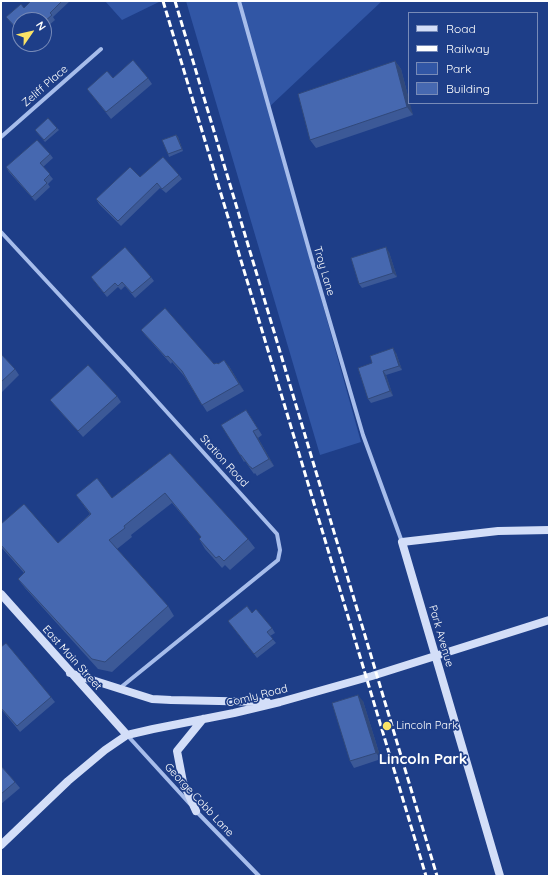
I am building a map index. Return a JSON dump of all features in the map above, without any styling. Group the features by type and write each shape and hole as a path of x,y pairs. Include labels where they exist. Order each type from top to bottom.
{"main road":[{"path":"402,542 498,531 549,530"},
{"name":"Park Avenue","path":"402,542 500,876"},
{"name":"East Main Street","path":"1,594 127,735"},
{"name":"Comly Road","path":"1,845 68,781 104,750 127,735 280,702 372,676 549,620"},
{"path":"70,673 152,699 280,702"},
{"path":"196,811 183,782 177,751 203,719"}],"street":[{"name":"Troy Lane","path":"239,1 363,435 402,542"},
{"name":"Zeliff Place","path":"1,137 101,49"},
{"name":"Station Road","path":"1,232 123,363 277,534 280,550 278,560 120,688"},
{"name":"George Cobb Lane","path":"127,735 196,811 259,876"}],"green space":[{"path":"105,1 161,1 122,20"},
{"path":"186,1 382,1 268,108 361,442 320,455"}],"building":[{"path":"31,1 62,1 51,12 12,12 12,23 6,17 21,4 24,8"},
{"path":"133,60 148,78 106,112 87,89 107,71 113,78"},
{"path":"395,61 407,107 310,140 298,94"},
{"path":"48,118 57,128 44,140 35,130"},
{"path":"176,135 182,149 168,154 162,140"},
{"path":"37,140 50,154 40,163 50,174 44,180 47,183 32,197 6,167"},
{"path":"163,157 179,175 162,189 157,183 118,221 96,199 130,167 140,177"},
{"path":"125,247 151,277 132,293 122,282 118,286 115,283 104,293 91,277"},
{"path":"386,247 393,273 359,284 351,258"},
{"path":"165,308 214,364 218,364 224,360 239,384 202,405 182,371 168,356 166,357 141,330"},
{"path":"393,348 399,366 383,371 390,391 368,399 358,368 372,363 370,356"},
{"path":"1,354 15,369 1,382"},
{"path":"88,365 117,396 78,431 50,400"},
{"path":"246,410 258,429 253,431 269,459 252,469 240,455 221,425"},
{"path":"170,453 248,539 224,561 219,556 216,558 199,539 201,537 165,493 109,540 168,606 105,662 92,659 18,579 25,572 1,545 1,524 24,504 58,543 91,514 76,495 97,478 112,498"},
{"path":"247,606 252,613 256,609 272,628 267,632 273,639 254,654 228,621"},
{"path":"6,643 51,697 17,726 1,708 1,647"},
{"name":"Lincoln Park","path":"358,695 376,753 350,761 332,703"},
{"path":"1,766 15,782 1,794"}],"railway":[{"path":"163,1 426,876"},
{"path":"175,1 437,876"}],"place":[{"name":"Lincoln Park","path":"387,726"}],"district":[{"name":"Lincoln Park","path":"423,759"}]}
